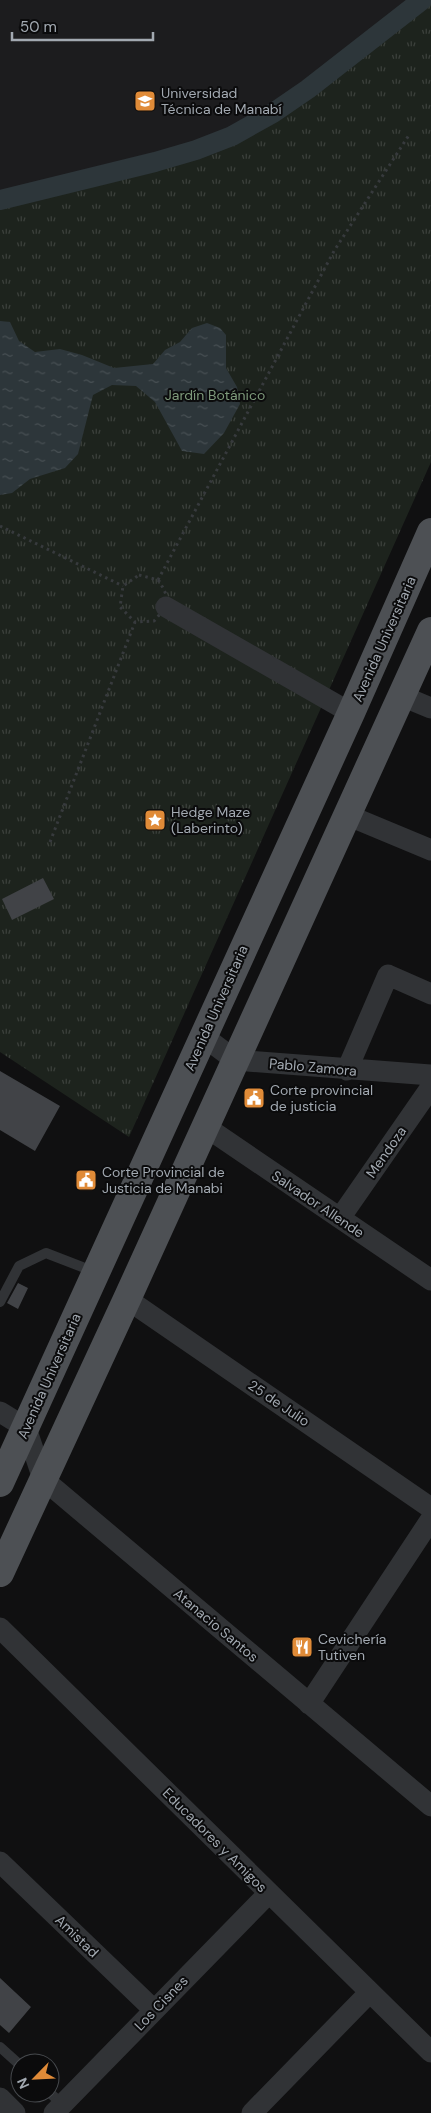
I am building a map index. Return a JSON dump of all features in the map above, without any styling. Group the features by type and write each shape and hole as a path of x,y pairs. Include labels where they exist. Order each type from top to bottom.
{"main road":[{"name":"Avenida Universitaria","path":"0,1483 351,713 431,532"},
{"path":"0,1573 128,1299 431,631"}],"street":[{"path":"166,607 351,713"},
{"path":"402,696 431,708"},
{"path":"347,815 431,850"},
{"path":"347,1070 388,976 431,994"},
{"path":"203,1036 235,1060"},
{"name":"Pablo Zamora","path":"235,1060 431,1075"},
{"name":"Mendoza","path":"340,1218 431,1086"},
{"name":"Salvador Allende","path":"206,1128 431,1280"},
{"name":"25 de Julio","path":"128,1299 431,1508"},
{"path":"0,1412 26,1428 43,1479"},
{"name":"Atanacio Santos","path":"43,1479 431,1806"},
{"path":"309,1704 431,1519"},
{"name":"Educadores y Amigos","path":"0,1628 431,2052"},
{"name":"Amistad","path":"0,1862 154,2010"},
{"name":"Los Cisnes","path":"60,2098 154,2010 269,1893"},
{"path":"252,2113 370,1992"},
{"path":"0,2098 15,2113"}],"lane":[{"path":"0,1302 19,1266 46,1253 96,1272"},
{"path":"0,2047 10,2056"}],"path":[{"path":"158,580 334,251 409,135"},
{"path":"0,526 123,586"},
{"path":"139,575 158,580 167,592 166,607 154,621 136,622 120,607 123,586 139,575"},
{"path":"50,842 136,622"}],"shaded area":[{"name":"Universidad Técnica de Manabí","path":"0,0 422,0 308,89 273,113 232,136 196,150 155,162 0,200"}],"green space":[{"name":"Jardín Botánico","path":"422,0 431,0 431,462 129,1137 0,1052 0,200 155,162 196,150 232,136 273,113 308,89"}],"water":[{"path":"0,321 10,322 19,341 35,352 60,349 82,355 114,368 153,364 165,350 180,342 192,328 207,323 220,328 226,335 226,368 237,387 240,404 224,433 204,454 182,451 155,402 136,386 112,385 93,395 78,454 65,468 30,479 12,493 0,495"}],"building":[{"path":"43,878 54,899 12,920 2,899"},
{"path":"0,1071 60,1106 35,1151 0,1130"},
{"path":"18,1283 28,1288 18,1309 7,1303"},
{"path":"0,1978 31,2007 9,2033 0,2025"}],"waterway":[{"path":"0,200 155,162 196,150 232,136 273,113 308,89 422,0"}],"place":[{"name":"Universidad Técnica de Manabí","path":"145,101"},
{"name":"Hedge Maze (Laberinto)","path":"155,820"},
{"name":"Corte provincial de justicia","path":"254,1098"},
{"name":"Corte Provincial de Justicia de Manabi","path":"86,1180"},
{"name":"Cevichería Tutiven","path":"302,1647"}]}
